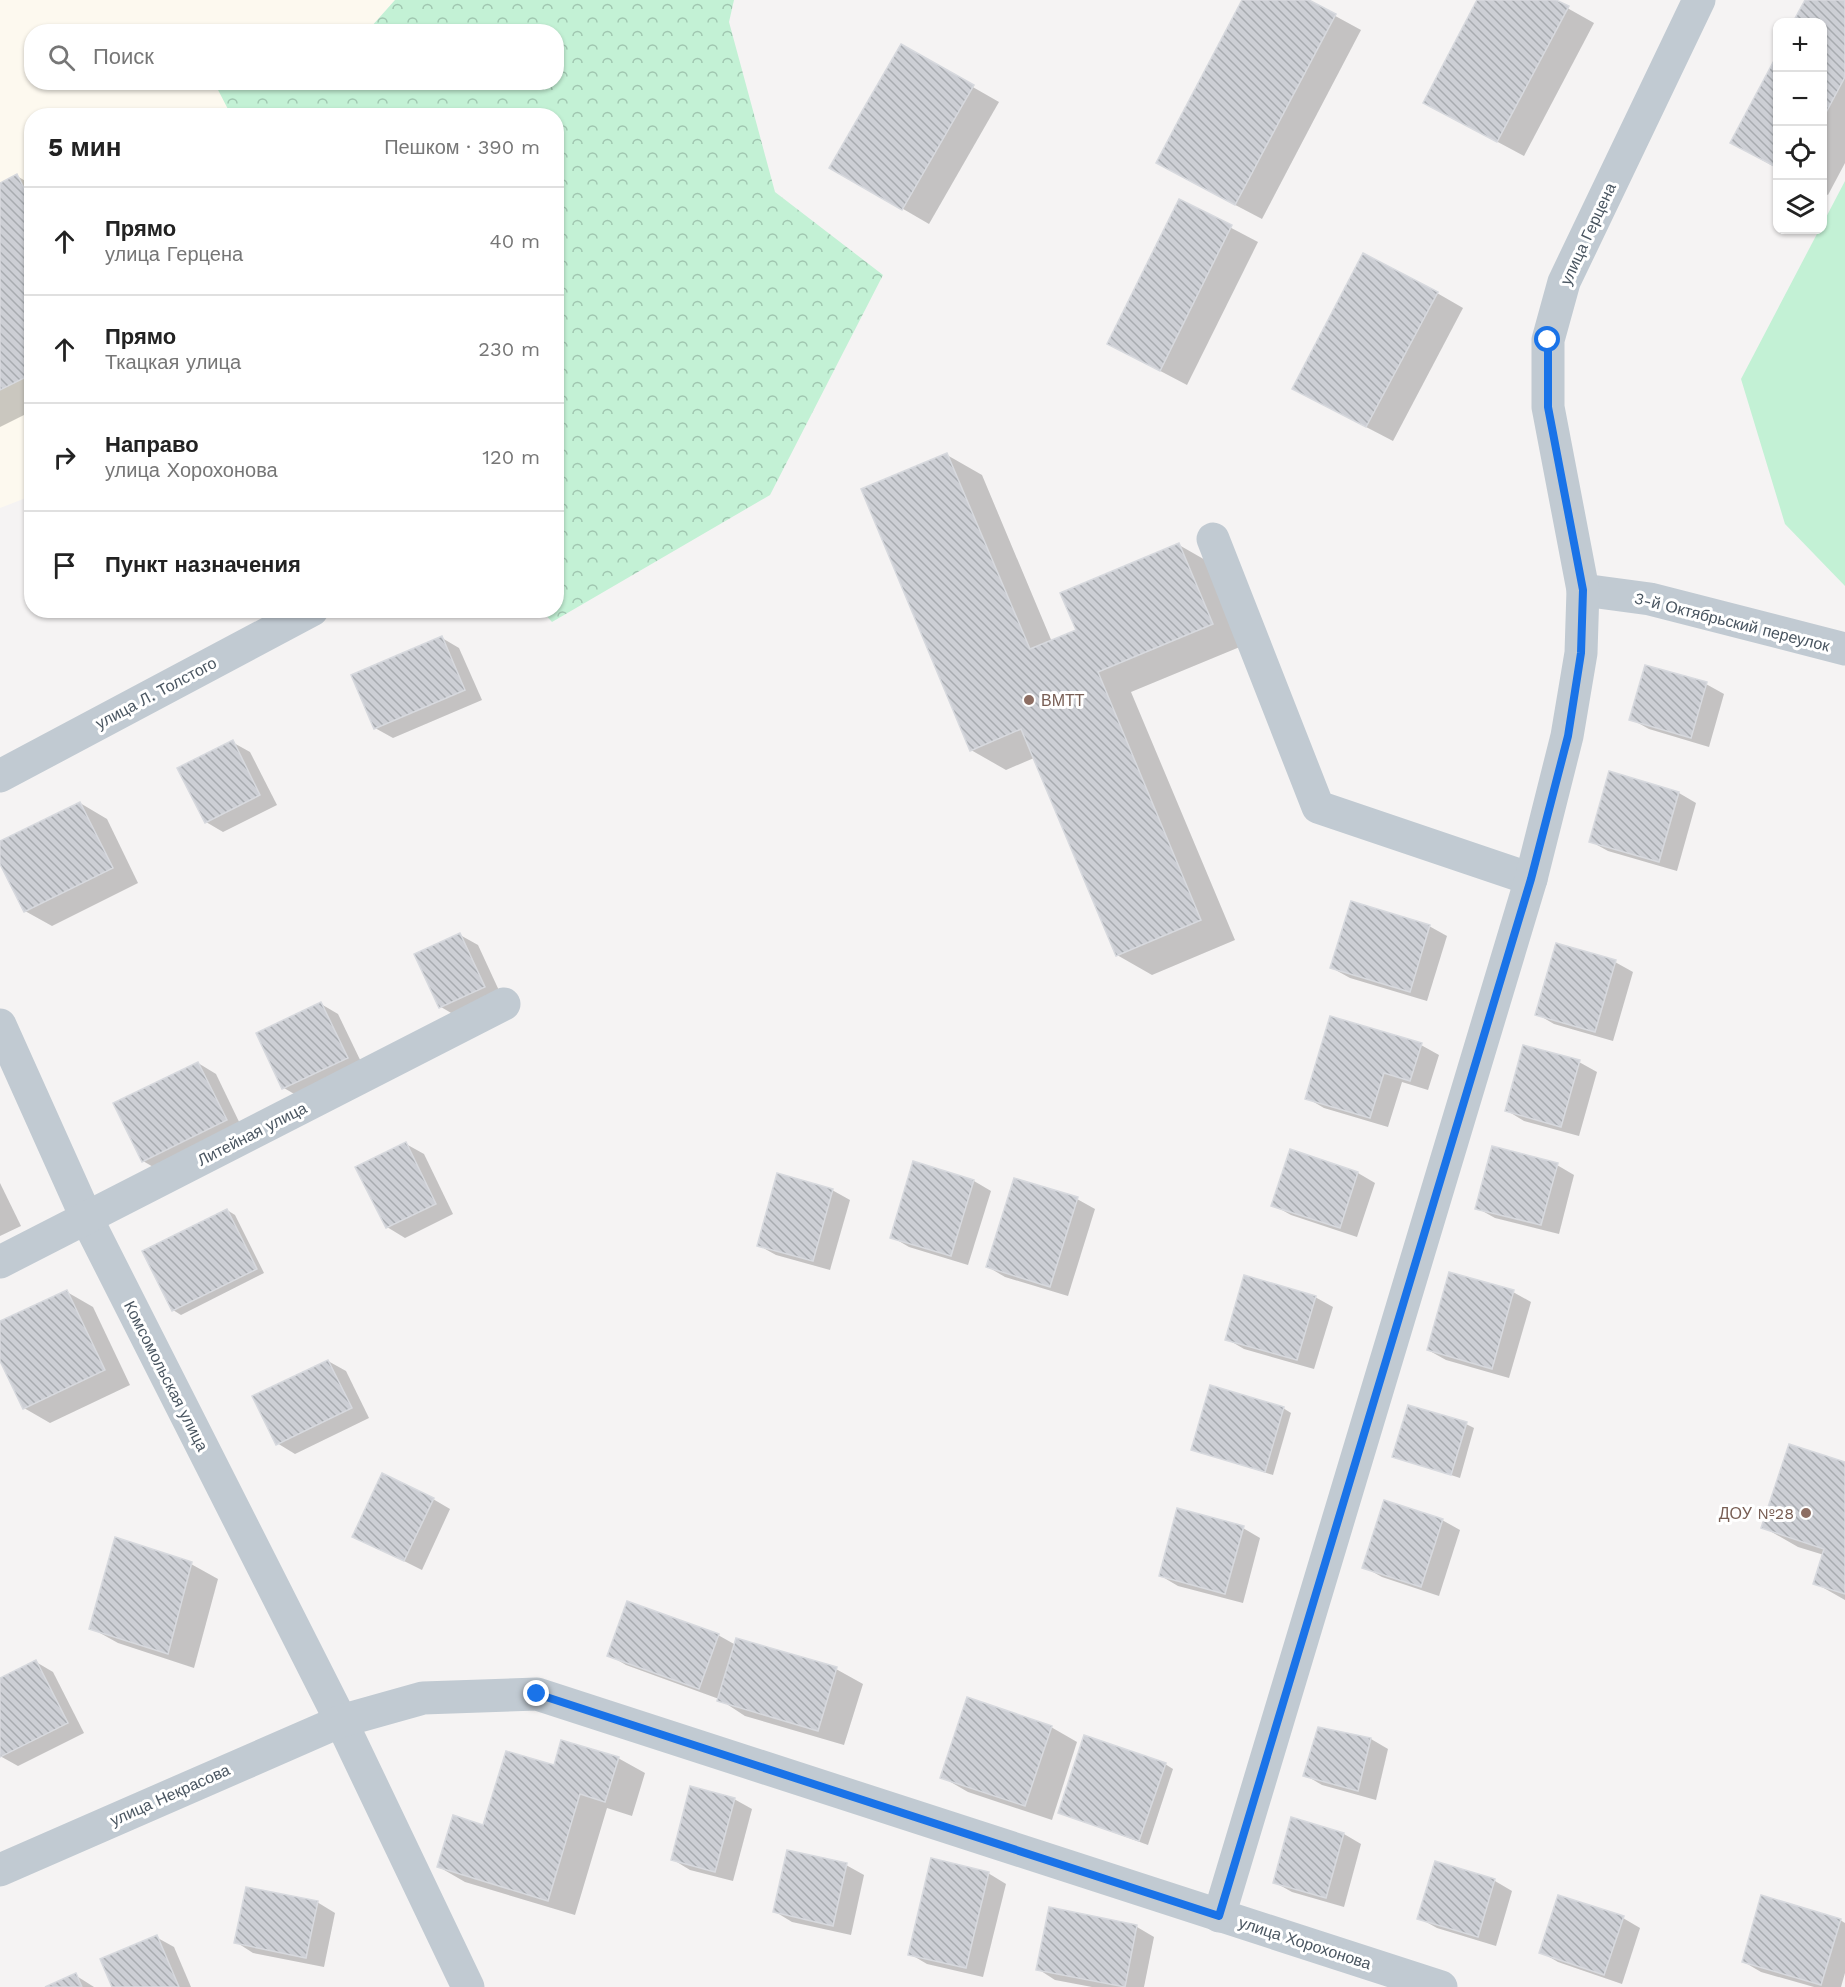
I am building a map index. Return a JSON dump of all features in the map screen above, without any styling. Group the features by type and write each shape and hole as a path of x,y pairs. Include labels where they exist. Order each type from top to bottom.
{"street":[{"name":"улица Герцена","path":"1219,1916 1531,879 1568,736 1581,653 1583,590 1548,407 1548,340 1564,282 1699,0"},
{"path":"1213,539 1318,807 1531,879"},
{"name":"3-й Октябрьский переулок","path":"1583,590 1650,599 1845,650"},
{"name":"улица Л. Толстого","path":"0,776 297,618"},
{"name":"Литейная улица","path":"0,1262 504,1004"},
{"name":"Комсомольская улица","path":"0,1025 87,1219 341,1721 468,1987"},
{"name":"улица Хорохонова","path":"341,1721 423,1698 537,1694 1441,1987"},
{"name":"улица Некрасова","path":"0,1870 341,1721"}],"shaded area":[{"path":"0,0 395,0 374,24 24,24 24,90 219,90 228,108 24,108 24,499 0,508"}],"green space":[{"path":"395,0 734,0 729,22 775,192 883,275 770,495 564,615 564,108 227,108 218,90 564,90 564,24 374,24"},
{"path":"1845,181 1845,586 1785,524 1741,379 1817,234 1827,234 1827,215"}],"building":[{"path":"1242,0 1309,0 1336,14 1235,205 1156,163"},
{"path":"1477,0 1556,0 1569,6 1497,142 1423,103"},
{"path":"1805,0 1845,0 1845,77 1827,111 1827,18 1795,18"},
{"path":"901,44 974,85 902,210 829,168"},
{"path":"1773,62 1773,165 1730,143"},
{"path":"17,174 24,188 24,378 0,390 0,183"},
{"path":"1179,199 1232,225 1160,371 1107,344"},
{"path":"1363,253 1438,292 1366,427 1292,389"},
{"name":"ВМТТ","path":"947,453 1030,649 1076,630 1060,593 1179,543 1213,624 1098,672 1201,920 1116,956 1021,729 970,751 861,489"},
{"path":"442,636 465,690 374,729 351,675"},
{"path":"1645,665 1707,682 1691,738 1629,720"},
{"path":"233,740 260,795 205,823 177,768"},
{"path":"1609,771 1679,792 1659,862 1589,842"},
{"path":"80,802 113,868 24,912 0,864 0,841"},
{"path":"1351,901 1430,925 1410,992 1330,968"},
{"path":"460,933 485,987 439,1008 414,954"},
{"path":"1556,943 1616,960 1595,1032 1535,1015"},
{"path":"321,1002 348,1058 282,1089 256,1033"},
{"path":"1330,1016 1422,1043 1410,1081 1384,1073 1370,1118 1305,1099"},
{"path":"1523,1045 1580,1060 1561,1127 1505,1111"},
{"path":"198,1062 227,1120 142,1162 113,1103"},
{"path":"406,1142 436,1204 386,1228 355,1167"},
{"path":"1492,1146 1558,1163 1541,1225 1475,1209"},
{"path":"1290,1149 1358,1172 1340,1228 1271,1206"},
{"path":"913,1161 974,1180 951,1256 890,1238"},
{"path":"777,1173 833,1189 813,1261 757,1246"},
{"path":"1014,1178 1078,1197 1050,1287 986,1267"},
{"path":"227,1209 257,1269 172,1311 142,1251"},
{"path":"1449,1272 1514,1290 1492,1369 1427,1350"},
{"path":"1244,1275 1316,1296 1297,1360 1225,1340"},
{"path":"67,1290 105,1370 23,1409 0,1361 0,1321"},
{"path":"328,1360 352,1408 276,1445 252,1396"},
{"path":"1210,1385 1284,1407 1265,1472 1191,1450"},
{"path":"1408,1405 1467,1422 1451,1475 1392,1457"},
{"name":"ДОУ №28","path":"1789,1444 1845,1462 1845,1594 1813,1584 1824,1549 1761,1528"},
{"path":"382,1473 434,1498 404,1561 352,1537"},
{"path":"1384,1500 1443,1519 1421,1587 1362,1568"},
{"path":"1177,1508 1244,1526 1225,1594 1159,1576"},
{"path":"115,1537 192,1562 168,1654 89,1629"},
{"path":"627,1601 719,1634 699,1689 607,1656"},
{"path":"736,1638 837,1667 818,1731 717,1701"},
{"path":"36,1660 68,1723 0,1757 0,1678"},
{"path":"967,1697 1052,1726 1025,1806 940,1778"},
{"path":"1318,1727 1371,1738 1358,1791 1303,1776"},
{"path":"1084,1735 1166,1763 1139,1841 1058,1813"},
{"path":"561,1740 619,1757 605,1802 580,1794 548,1901 437,1867 453,1815 483,1825 506,1751 554,1765"},
{"path":"690,1786 735,1798 715,1872 671,1860"},
{"path":"1291,1817 1344,1833 1326,1898 1273,1883"},
{"path":"787,1850 847,1863 833,1926 773,1912"},
{"path":"931,1858 989,1872 966,1968 908,1955"},
{"path":"1435,1861 1495,1879 1478,1937 1417,1919"},
{"path":"246,1887 318,1901 306,1958 234,1943"},
{"path":"1558,1895 1624,1916 1604,1975 1539,1953"},
{"path":"1761,1895 1841,1919 1821,1985 1742,1962"},
{"path":"1049,1907 1137,1925 1125,1987 1036,1970"},
{"path":"157,1935 179,1987 112,1987 100,1959"},
{"path":"76,1973 82,1987 45,1987"}],"place":[{"name":"ВМТТ","path":"1029,700"},
{"name":"ДОУ №28","path":"1806,1513"}],"route":[{"path":"537,1694 1219,1916 1531,879 1568,736 1581,653 1583,590 1548,407 1548,340"}]}
